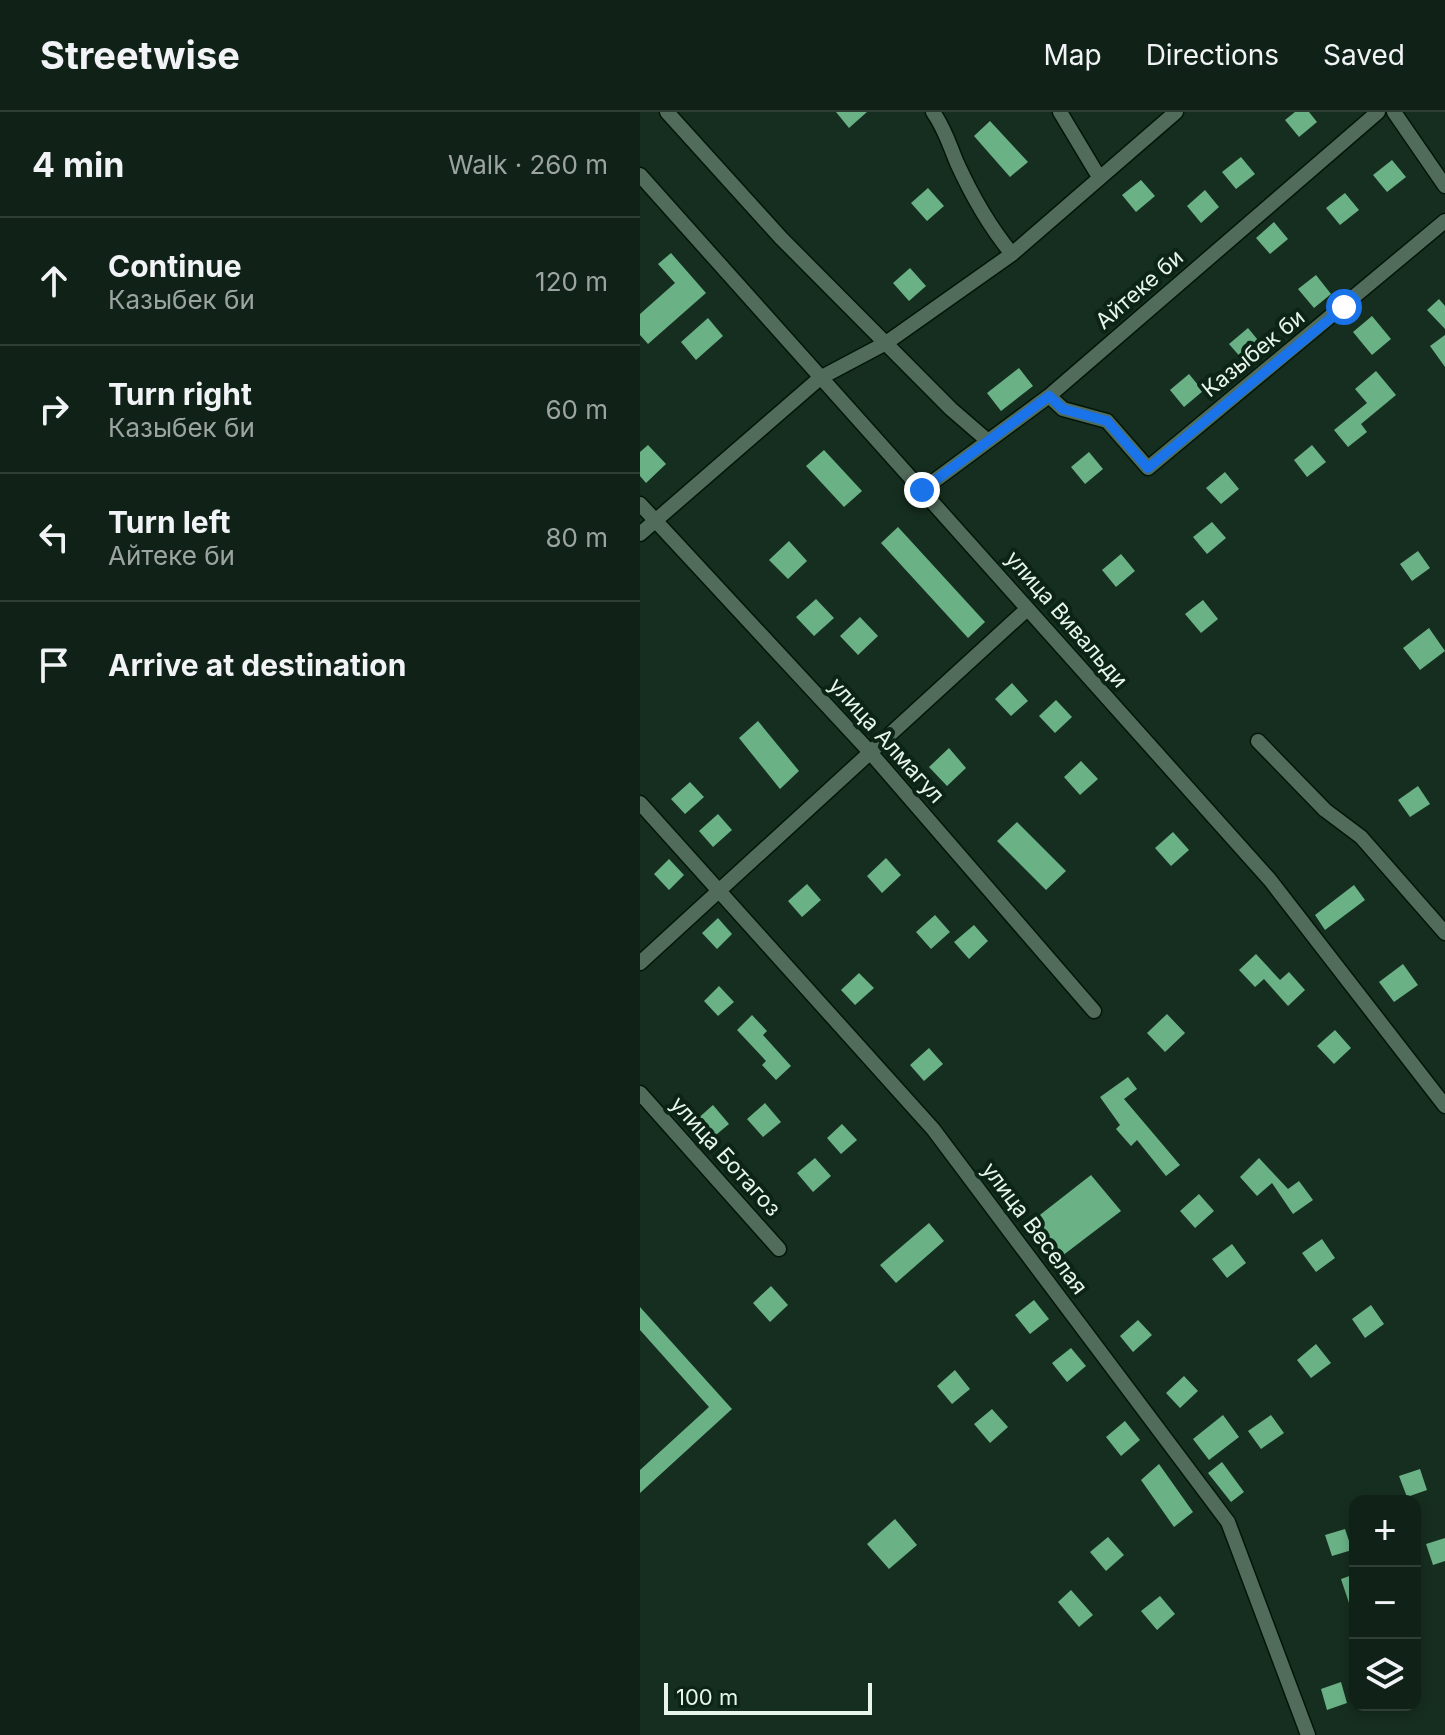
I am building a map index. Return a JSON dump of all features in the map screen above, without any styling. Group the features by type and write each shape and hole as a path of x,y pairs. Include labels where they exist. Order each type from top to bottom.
{"street":[{"path":"667,112 781,238 988,441"},
{"path":"933,112 949,135 955,160 988,225 1012,254"},
{"path":"1060,112 1099,177"},
{"path":"640,534 820,378 886,343 1012,254 1176,112"},
{"name":"Айтеке би","path":"922,490 1049,396 1378,112"},
{"path":"1394,112 1445,186"},
{"name":"улица Вивальди","path":"640,175 1270,880 1445,1106"},
{"name":"Казыбек би","path":"1049,396 1063,409 1107,421 1148,468 1445,221"},
{"name":"улица Алмагул","path":"640,504 869,751 1094,1011"},
{"path":"640,963 1026,610"},
{"path":"1258,741 1325,810 1361,837 1445,933"},
{"name":"улица Веселая","path":"640,803 933,1129 1228,1522 1308,1735"},
{"name":"улица Ботагоз","path":"640,1093 779,1249"}],"building":[{"path":"836,112 867,112 849,128"},
{"path":"1295,112 1309,112 1317,122 1299,137 1285,120"},
{"path":"990,121 1028,162 1010,177 974,136"},
{"path":"1241,157 1255,174 1236,189 1222,172"},
{"path":"1392,160 1406,177 1387,192 1373,175"},
{"path":"1141,180 1155,196 1136,212 1122,195"},
{"path":"928,188 944,206 927,221 911,203"},
{"path":"1205,190 1219,207 1201,223 1187,206"},
{"path":"1345,193 1359,210 1340,225 1326,208"},
{"path":"1274,222 1288,239 1270,254 1256,238"},
{"path":"671,253 706,293 648,344 640,335 640,314 675,283 658,264"},
{"path":"910,268 926,286 909,301 893,283"},
{"path":"1316,275 1331,294 1314,308 1298,289"},
{"path":"1439,299 1445,306 1445,329 1427,310"},
{"path":"1372,316 1391,339 1372,355 1353,332"},
{"path":"708,318 723,336 696,360 681,342"},
{"path":"1248,328 1262,345 1243,360 1229,344"},
{"path":"1445,335 1445,367 1430,346"},
{"path":"1019,368 1033,386 1001,411 987,393"},
{"path":"1376,371 1396,395 1361,424 1367,432 1348,447 1334,430 1367,403 1355,389"},
{"path":"1189,374 1203,391 1184,407 1170,390"},
{"path":"648,445 666,464 646,483 640,476 640,452"},
{"path":"1312,445 1326,462 1307,477 1294,460"},
{"path":"824,450 862,491 844,507 806,466"},
{"path":"1089,452 1103,469 1085,484 1071,467"},
{"path":"1225,472 1239,489 1221,504 1206,488"},
{"path":"1212,522 1226,538 1207,554 1193,537"},
{"path":"898,527 985,622 968,638 881,543"},
{"path":"789,541 807,561 788,579 769,560"},
{"path":"1418,551 1430,568 1412,581 1400,564"},
{"path":"1121,554 1135,571 1116,587 1102,570"},
{"path":"816,599 834,618 814,636 796,617"},
{"path":"1203,600 1218,619 1201,633 1185,614"},
{"path":"860,617 878,636 858,655 840,636"},
{"path":"1429,628 1445,651 1420,670 1403,648"},
{"path":"1012,683 1028,701 1011,716 995,699"},
{"path":"1056,700 1072,717 1055,733 1039,716"},
{"path":"758,721 799,771 780,789 739,738"},
{"path":"949,748 966,768 947,786 929,767"},
{"path":"1081,761 1098,779 1080,795 1064,777"},
{"path":"690,782 704,797 685,814 671,799"},
{"path":"1418,786 1430,804 1410,817 1398,800"},
{"path":"718,814 732,830 713,847 699,831"},
{"path":"1017,822 1066,871 1046,890 997,841"},
{"path":"1173,832 1189,850 1171,866 1155,848"},
{"path":"886,858 901,875 882,893 867,876"},
{"path":"669,859 684,875 669,890 654,874"},
{"path":"807,884 821,900 802,917 788,901"},
{"path":"1354,885 1365,900 1325,930 1315,915"},
{"path":"935,915 950,932 931,949 916,932"},
{"path":"718,918 732,934 717,949 702,933"},
{"path":"974,925 988,941 969,959 954,942"},
{"path":"1256,954 1280,980 1289,972 1305,990 1288,1006 1264,979 1255,987 1239,970"},
{"path":"1403,964 1418,985 1394,1002 1379,982"},
{"path":"859,973 874,988 855,1005 841,990"},
{"path":"719,986 734,1002 718,1016 704,1001"},
{"path":"1167,1014 1185,1033 1165,1052 1147,1033"},
{"path":"752,1015 767,1031 763,1035 791,1066 776,1080 762,1065 766,1061 737,1030"},
{"path":"1335,1030 1351,1048 1334,1064 1317,1046"},
{"path":"929,1048 943,1064 924,1081 910,1065"},
{"path":"1128,1077 1137,1089 1124,1099 1180,1165 1166,1176 1137,1140 1131,1146 1116,1129 1120,1125 1100,1097"},
{"path":"765,1103 781,1122 763,1137 747,1119"},
{"path":"713,1105 729,1124 711,1139 695,1121"},
{"path":"842,1124 857,1140 841,1154 827,1138"},
{"path":"815,1158 831,1176 813,1192 797,1173"},
{"path":"1259,1158 1288,1189 1299,1181 1313,1200 1293,1214 1272,1183 1257,1196 1240,1177"},
{"path":"1091,1175 1121,1211 1062,1256 1036,1218"},
{"path":"1199,1194 1214,1211 1195,1228 1180,1211"},
{"path":"929,1223 944,1241 896,1283 880,1265"},
{"path":"1322,1239 1335,1258 1316,1272 1302,1253"},
{"path":"1232,1244 1246,1263 1227,1278 1212,1259"},
{"path":"771,1286 788,1305 770,1322 753,1303"},
{"path":"1034,1300 1049,1319 1030,1334 1015,1315"},
{"path":"1371,1305 1384,1324 1365,1338 1352,1319"},
{"path":"640,1307 732,1409 640,1493 640,1470 709,1407 640,1330"},
{"path":"1138,1320 1152,1335 1133,1352 1120,1336"},
{"path":"1316,1344 1331,1363 1311,1378 1297,1360"},
{"path":"1071,1348 1086,1366 1067,1382 1052,1363"},
{"path":"955,1370 970,1389 952,1404 937,1386"},
{"path":"1184,1376 1198,1391 1180,1408 1166,1393"},
{"path":"992,1409 1008,1427 990,1443 974,1424"},
{"path":"1223,1415 1239,1437 1209,1460 1193,1439"},
{"path":"1271,1415 1284,1433 1261,1449 1248,1431"},
{"path":"1125,1421 1140,1440 1121,1456 1106,1437"},
{"path":"1222,1462 1244,1492 1231,1502 1208,1473"},
{"path":"1159,1464 1193,1512 1174,1527 1141,1480"},
{"path":"1420,1469 1427,1490 1406,1495 1399,1476"},
{"path":"895,1519 917,1545 889,1569 867,1544"},
{"path":"1345,1529 1349,1551 1332,1556 1325,1535"},
{"path":"1108,1537 1124,1555 1106,1571 1090,1552"},
{"path":"1445,1538 1445,1561 1433,1565 1426,1544"},
{"path":"1349,1576 1349,1603 1341,1579"},
{"path":"1071,1590 1093,1615 1079,1627 1058,1602"},
{"path":"1160,1596 1175,1614 1157,1630 1141,1611"},
{"path":"1341,1682 1347,1703 1327,1710 1321,1689"}],"route":[{"path":"922,490 1049,396 1063,409 1107,421 1148,468 1344,307"}]}
